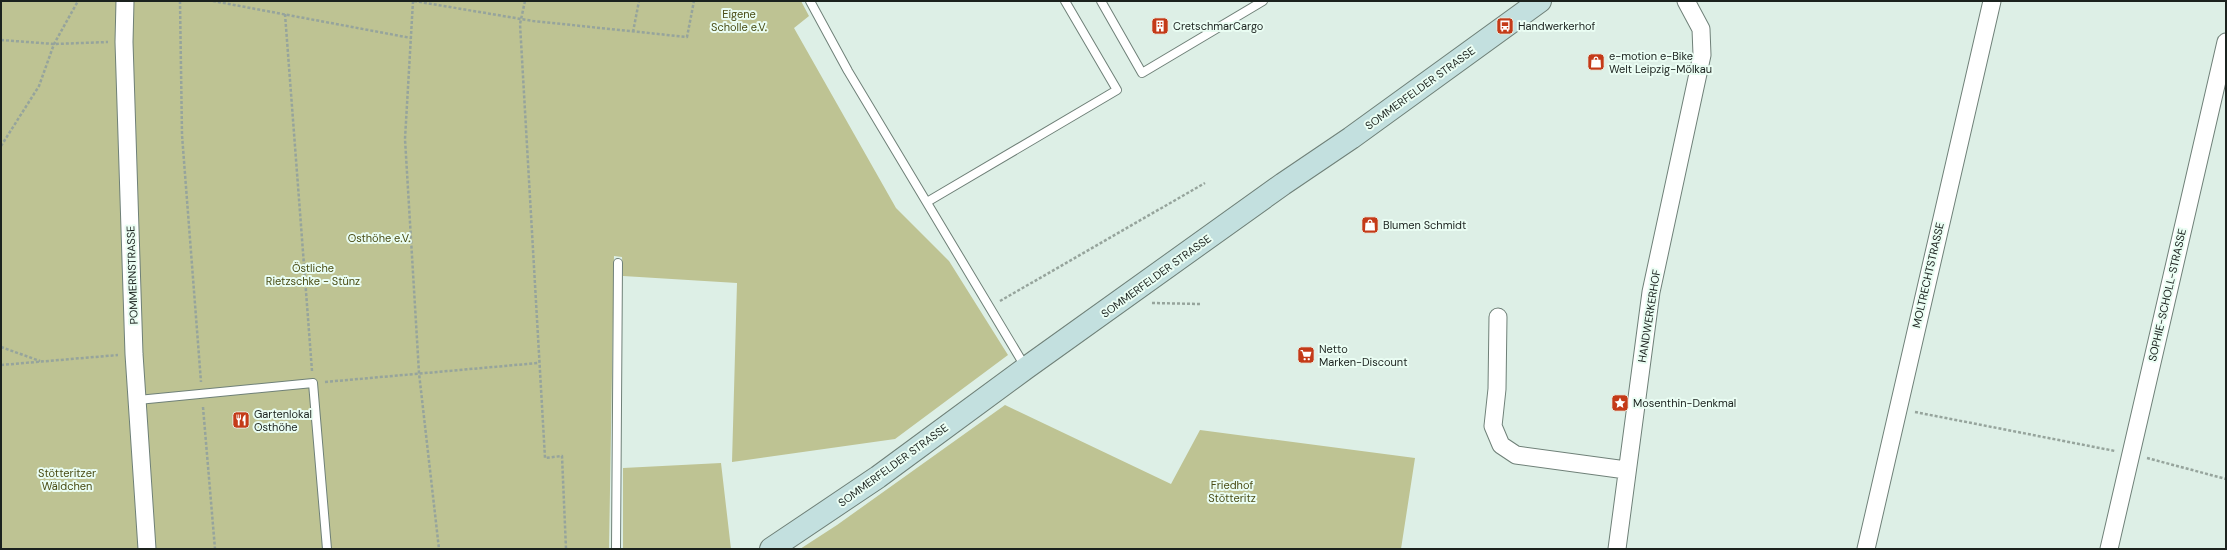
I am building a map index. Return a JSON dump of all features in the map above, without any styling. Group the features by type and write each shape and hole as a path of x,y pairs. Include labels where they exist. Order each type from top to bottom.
{"main road":[{"name":"SOMMERFELDER STRASSE","path":"771,549 878,477 1026,368 1121,302 1283,184 1352,138 1540,1"}],"street":[{"name":"POMMERNSTRASSE","path":"126,1 124,42 134,354 147,549"},
{"name":"HANDWERKERHOF","path":"1617,549 1626,470 1651,292 1702,55 1701,29 1686,1"},
{"name":"MOLTRECHTSTRASSE","path":"1866,549 1897,408 1992,1"},
{"name":"SOPHIE-SCHOLL-STRASSE","path":"2109,549 2226,42"},
{"path":"1498,318 1497,389 1493,426 1502,444 1516,455 1626,470"}],"lane":[{"path":"810,1 848,71 1026,368"},
{"path":"927,202 1117,90 1065,1"},
{"path":"1101,1 1142,73 1263,1"},
{"path":"616,549 618,263"},
{"path":"138,400 313,383 327,549"}],"path":[{"path":"1,146 39,86 54,44 78,1"},
{"path":"180,1 182,135 215,549"},
{"path":"213,1 411,38"},
{"path":"439,549 419,373 405,139 414,1 521,20 687,37 694,1"},
{"path":"525,1 521,20 538,364 545,458 562,456 566,549"},
{"path":"633,32 639,1"},
{"path":"285,14 313,383 538,364"},
{"path":"1,40 54,44 124,42"},
{"path":"989,307 1205,183"},
{"path":"1121,302 1200,304"},
{"path":"1,347 41,361"},
{"path":"1,365 106,355 134,354"},
{"path":"1897,408 2130,454 2226,479"}],"green space":[{"name":"Östliche Rietzschke - Stünz","path":"1,1 801,1 809,16 794,28 896,208 949,261 1008,355 895,439 732,462 737,283 623,276 622,257 614,256 609,549 1,549"},
{"name":"Friedhof Stötteritz","path":"1005,405 1171,484 1200,430 1415,458 1401,549 800,549 837,525"},
{"path":"721,463 731,549 623,549 623,468"}],"place":[{"name":"CretschmarCargo","path":"1160,26"},
{"name":"Handwerkerhof","path":"1505,26"},
{"name":"e-motion e-Bike Welt Leipzig-Mölkau","path":"1596,62"},
{"name":"Blumen Schmidt","path":"1370,225"},
{"name":"Netto Marken-Discount","path":"1306,355"},
{"name":"Mosenthin-Denkmal","path":"1620,403"},
{"name":"Gartenlokal Osthöhe","path":"241,420"}],"park label":[{"name":"Eigene Scholle e.V.","path":"739,20"},
{"name":"Osthöhe e.V.","path":"379,238"},
{"name":"Stötteritzer Wäldchen","path":"67,479"}]}
